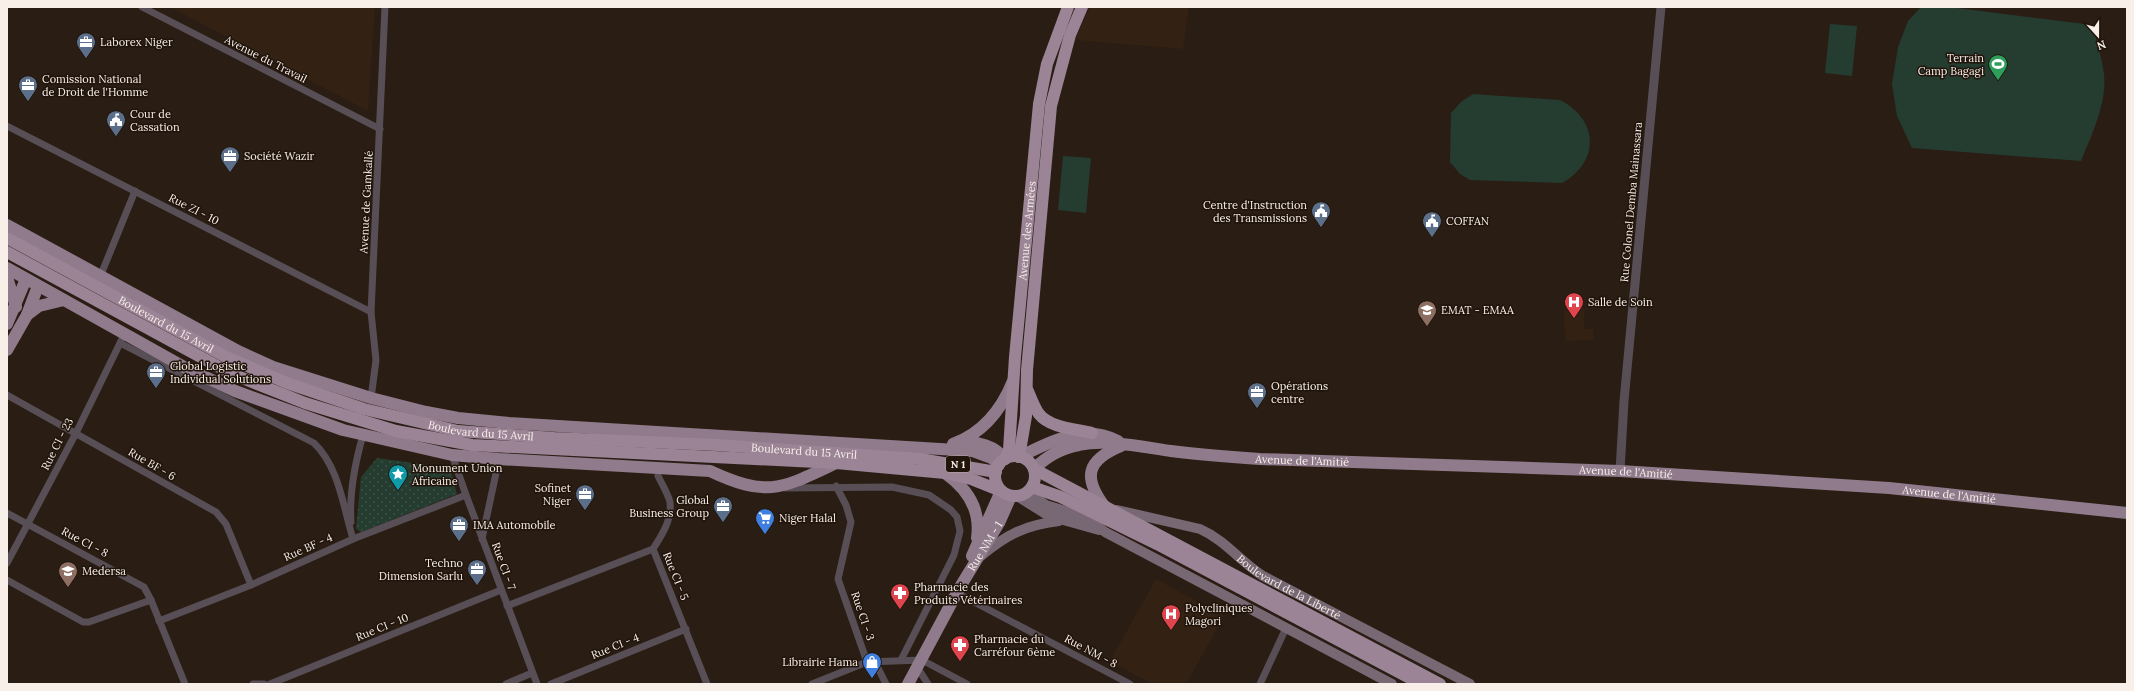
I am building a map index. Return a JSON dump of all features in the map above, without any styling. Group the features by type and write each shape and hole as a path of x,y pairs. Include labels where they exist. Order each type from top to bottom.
{"highway":[{"name":"Avenue des Armées","path":"1000,465 1009,450 1039,104 1047,64 1068,7"},
{"name":"Avenue des Armées","path":"1020,457 1026,416 1026,388 1051,106 1070,35 1082,7"},
{"name":"Boulevard du 15 Avril","path":"7,238 226,357 258,372 364,410 414,422 458,431 515,436 717,445 1000,465"},
{"name":"Boulevard du 15 Avril","path":"7,252 232,374 305,403 374,425 448,442 472,445 836,463 945,473 1018,492"},
{"path":"1026,388 1039,414 1044,418 1051,422 1092,433"},
{"path":"1020,457 1030,463 1034,470 1035,478 1018,492 996,482 1000,465 1020,457"},
{"name":"Boulevard de la Liberté","path":"1034,470 1440,684"},
{"name":"Boulevard de la Liberté","path":"1018,492 1061,497 1158,544 1421,684"}],"main road":[{"name":"Boulevard du 15 Avril","path":"7,225 100,277 245,354 273,367 371,398 426,412 490,422 929,447 973,451 992,458 1000,465"},
{"name":"Boulevard du 15 Avril","path":"7,268 64,300 122,338 235,391 273,406 363,435 452,454 499,459 710,471 742,485 769,489 800,480 836,463"},
{"path":"7,277 16,307"},
{"path":"18,330 7,324 16,307 26,279"},
{"path":"7,350 27,315 38,286"},
{"path":"27,315 42,304 64,300"},
{"path":"953,444 970,437 989,422 1004,402 1014,380"},
{"name":"Avenue de l'Amitié","path":"1020,457 1060,438 1092,433 1124,445"},
{"name":"Boulevard du 15 Avril","path":"929,447 967,442 984,445 996,450 1000,465"},
{"name":"Avenue de l'Amitié","path":"1034,470 1055,454 1073,446 1088,444 1124,445 1209,456 1260,459 1620,471 1889,488 2127,513"},
{"path":"1105,507 1092,488 1092,468 1101,456 1124,445"},
{"path":"945,473 962,487 974,505 979,525 976,554"},
{"path":"1018,492 1049,516 1105,532"},
{"path":"1018,492 1046,505 1078,514 1094,523 1105,532 1392,684"},
{"name":"Rue NM - 1","path":"908,684 959,590 976,554 1018,492"},
{"name":"Boulevard de la Liberté","path":"1061,497 1200,529 1222,540 1248,566 1263,576 1470,684"},
{"path":"976,554 1019,530 1061,520"}],"street":[{"name":"Avenue du Travail","path":"142,7 380,129"},
{"name":"Avenue de Gamkallé","path":"371,398 376,360 371,312 386,7"},
{"name":"Rue Colonel Demba Mainassara","path":"1620,471 1624,401 1661,7"},
{"name":"Rue ZI - 10","path":"7,126 371,312"},
{"path":"100,277 135,191"},
{"path":"122,338 314,443 323,452 331,465 353,538"},
{"name":"Rue CI - 23","path":"7,563 76,433 122,338"},
{"name":"Rue BF - 6","path":"7,395 216,512 226,524 251,585"},
{"path":"353,538 350,506 355,464 363,435"},
{"name":"Rue CI - 7","path":"452,454 482,539 537,684"},
{"path":"482,539 499,459"},
{"name":"Rue CI - 5","path":"658,476 670,502 666,527 653,549 707,684"},
{"path":"769,489 836,486 892,487 929,495 951,510 959,524 960,531 954,555 901,660"},
{"name":"Rue CI - 3","path":"836,486 846,505 851,522 838,579 867,662"},
{"name":"Rue BF - 4","path":"159,621 251,585 353,538 466,495"},
{"name":"Rue CI - 8","path":"7,514 144,587 151,600 185,684"},
{"path":"507,606 653,549"},
{"path":"7,580 83,622 94,620 151,600"},
{"name":"Rue CI - 10","path":"270,684 501,590"},
{"name":"Rue NM - 8","path":"959,590 1130,684"},
{"path":"1260,684 1286,628"},
{"name":"Rue CI - 4","path":"551,684 686,629"},
{"path":"812,684 867,662 901,660 920,664 967,684"},
{"path":"875,662 886,684"},
{"path":"920,664 928,684"},
{"path":"506,684 532,673"},
{"path":"253,684 264,684"}],"shaded area":[{"path":"170,7 375,7 368,111"},
{"path":"1090,7 1189,7 1183,49 1075,40"},
{"name":"Salle de Soin","path":"1564,308 1584,308 1584,329 1593,329 1594,340 1565,341"},
{"name":"Polycliniques Magori","path":"1156,579 1224,616 1186,684 1152,684 1110,661"}],"green space":[{"path":"1921,7 1949,7 2093,25 2103,68 2104,85 2098,118 2081,161 1912,148 1897,116 1892,84 1898,47 1908,21"},
{"path":"1830,24 1857,26 1852,76 1825,73"},
{"path":"1473,94 1560,100 1573,108 1582,118 1588,130 1590,141 1588,153 1583,164 1574,174 1562,183 1470,180 1460,174 1450,162 1451,113 1461,102"},
{"path":"1063,156 1091,158 1086,213 1058,210"},
{"path":"377,458 450,468 457,494 361,532 356,529 361,477"}],"place":[{"name":"Laborex Niger","path":"86,59"},
{"name":"Terrain Camp Bagagi","path":"1998,81"},
{"name":"Comission National de Droit de l'Homme","path":"28,102"},
{"name":"Cour de Cassation","path":"116,137"},
{"name":"Société Wazir","path":"230,173"},
{"name":"Centre d'Instruction des Transmissions","path":"1321,228"},
{"name":"COFFAN","path":"1432,238"},
{"name":"Salle de Soin","path":"1574,319"},
{"name":"EMAT - EMAA","path":"1427,327"},
{"name":"Global Logistic Individual Solutions","path":"156,389"},
{"name":"Opérations centre","path":"1257,409"},
{"name":"Monument Union Africaine","path":"398,491"},
{"name":"Sofinet Niger","path":"585,511"},
{"name":"Global Business Group","path":"723,523"},
{"name":"Niger Halal","path":"765,535"},
{"name":"IMA Automobile","path":"459,542"},
{"name":"Techno Dimension Sarlu","path":"477,586"},
{"name":"Medersa","path":"68,588"},
{"name":"Pharmacie des Produits Vétérinaires","path":"900,610"},
{"name":"Polycliniques Magori","path":"1171,631"},
{"name":"Pharmacie du Carréfour 6ème","path":"960,662"},
{"name":"Librairie Hama","path":"872,679"}]}
